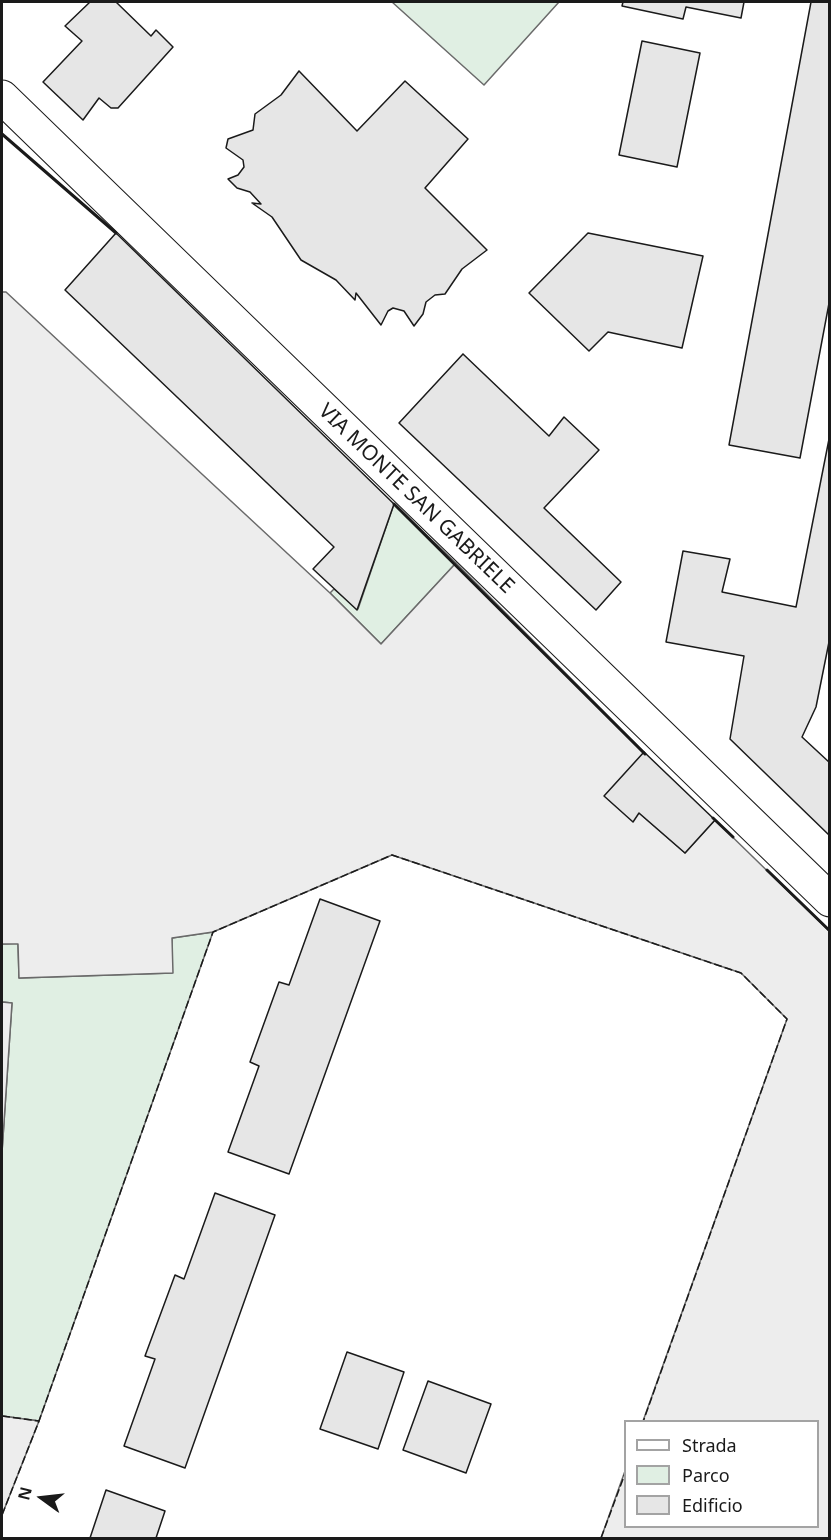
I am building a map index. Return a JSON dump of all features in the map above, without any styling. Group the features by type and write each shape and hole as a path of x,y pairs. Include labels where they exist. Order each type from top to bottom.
{"street":[{"name":"VIA MONTE SAN GABRIELE","path":"2,97 830,900"}],"green space":[{"path":"392,2 559,2 484,85"},
{"path":"394,504 456,563 381,644 330,593 334,589 358,609"},
{"path":"213,932 39,1421 2,1416 2,1152 12,1003 2,1002 2,944 18,943 19,978 172,973 172,938"}],"shaded area":[{"path":"2,292 6,292 330,593 381,644 456,563 644,752 639,813 685,853 715,820 829,931 829,1538 601,1538 624,1474 624,1528 819,1528 819,1420 643,1420 787,1019 741,973 392,855 213,932 172,938 173,973 19,978 18,944 2,944"},
{"path":"2,1002 12,1003 2,1152"},
{"path":"2,1416 39,1421 2,1515"}],"building":[{"path":"90,2 116,2 151,36 156,30 173,47 118,108 111,108 99,98 83,120 43,82 82,41 65,26"},
{"path":"623,2 744,2 741,18 686,7 683,19 622,6"},
{"path":"811,2 830,2 830,298 800,458 729,445"},
{"path":"642,41 700,53 677,167 619,155"},
{"path":"299,71 357,131 405,81 468,139 425,188 487,250 462,269 445,294 435,295 426,302 423,314 414,326 404,311 393,308 388,311 381,325 356,293 355,300 336,280 301,260 272,217 252,203 261,204 250,192 237,188 228,179 238,175 244,167 243,160 226,148 228,139 253,130 255,114 281,95"},
{"path":"116,233 394,504 357,610 313,569 334,547 65,290"},
{"path":"588,233 703,256 682,348 608,332 589,351 529,293"},
{"path":"463,354 549,436 564,417 599,450 544,508 621,582 596,610 399,423"},
{"path":"830,434 830,637 816,707 802,737 830,763 830,836 730,739 744,656 666,642 683,551 730,559 722,592 796,607"},
{"path":"644,752 715,820 685,853 639,813 633,822 604,796"},
{"path":"320,899 380,921 289,1174 228,1152 259,1066 250,1062 279,982 289,985"},
{"path":"215,1193 275,1215 185,1468 124,1446 155,1359 145,1356 175,1275 184,1279"},
{"path":"347,1352 404,1372 378,1449 320,1429"},
{"path":"428,1381 491,1404 466,1473 403,1450"},
{"path":"106,1490 165,1511 156,1538 90,1538"}],"fence":[{"path":"2,1515 39,1421 213,932 392,855 741,973 787,1019 644,1420"},
{"path":"2,1416 39,1421"},
{"path":"601,1538 624,1476"}],"wall":[{"path":"2,134 116,233"},
{"path":"394,504 645,754"},
{"path":"713,818 733,837"},
{"path":"767,870 830,931"}]}
